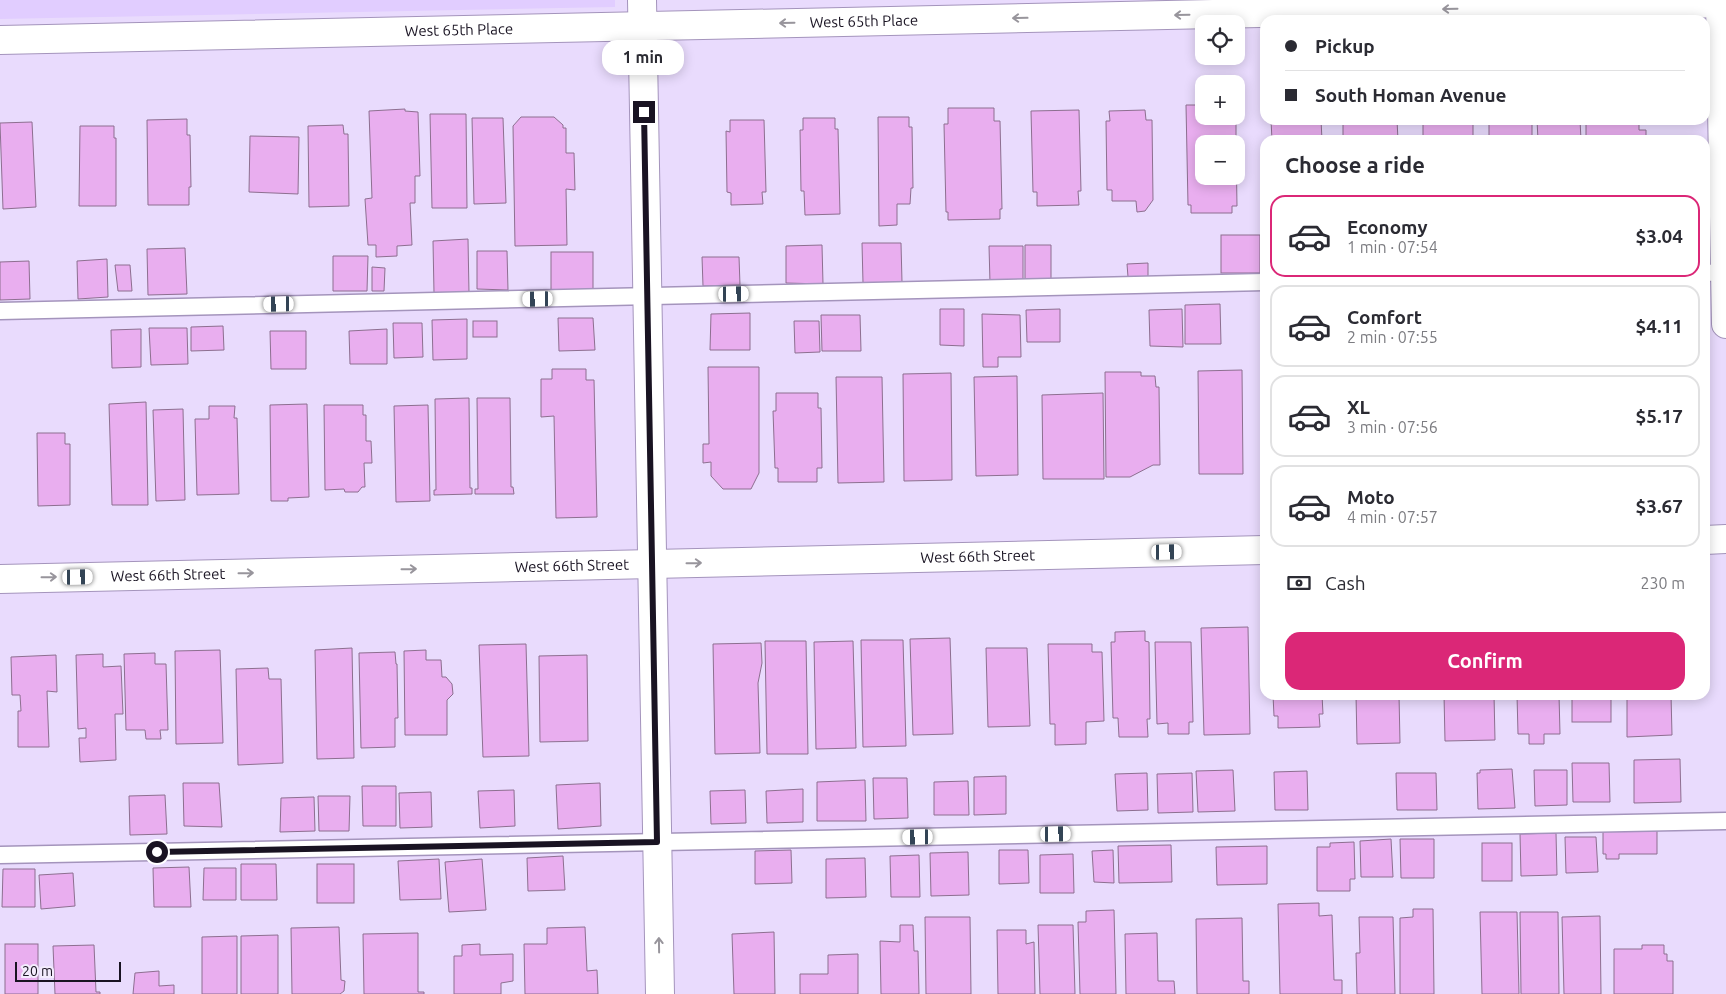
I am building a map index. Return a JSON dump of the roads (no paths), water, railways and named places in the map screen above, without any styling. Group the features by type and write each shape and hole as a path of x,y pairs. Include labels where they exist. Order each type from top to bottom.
{"street":[{"name":"West 65th Place","path":"0,40 642,13 1722,2"},
{"path":"1722,2 1719,273 1726,324"},
{"path":"642,13 660,994"},
{"path":"1710,540 1726,539"},
{"name":"West 66th Street","path":"0,579 1260,550"}],"lane":[{"path":"0,311 1260,282"},
{"path":"0,855 1726,821"}]}
